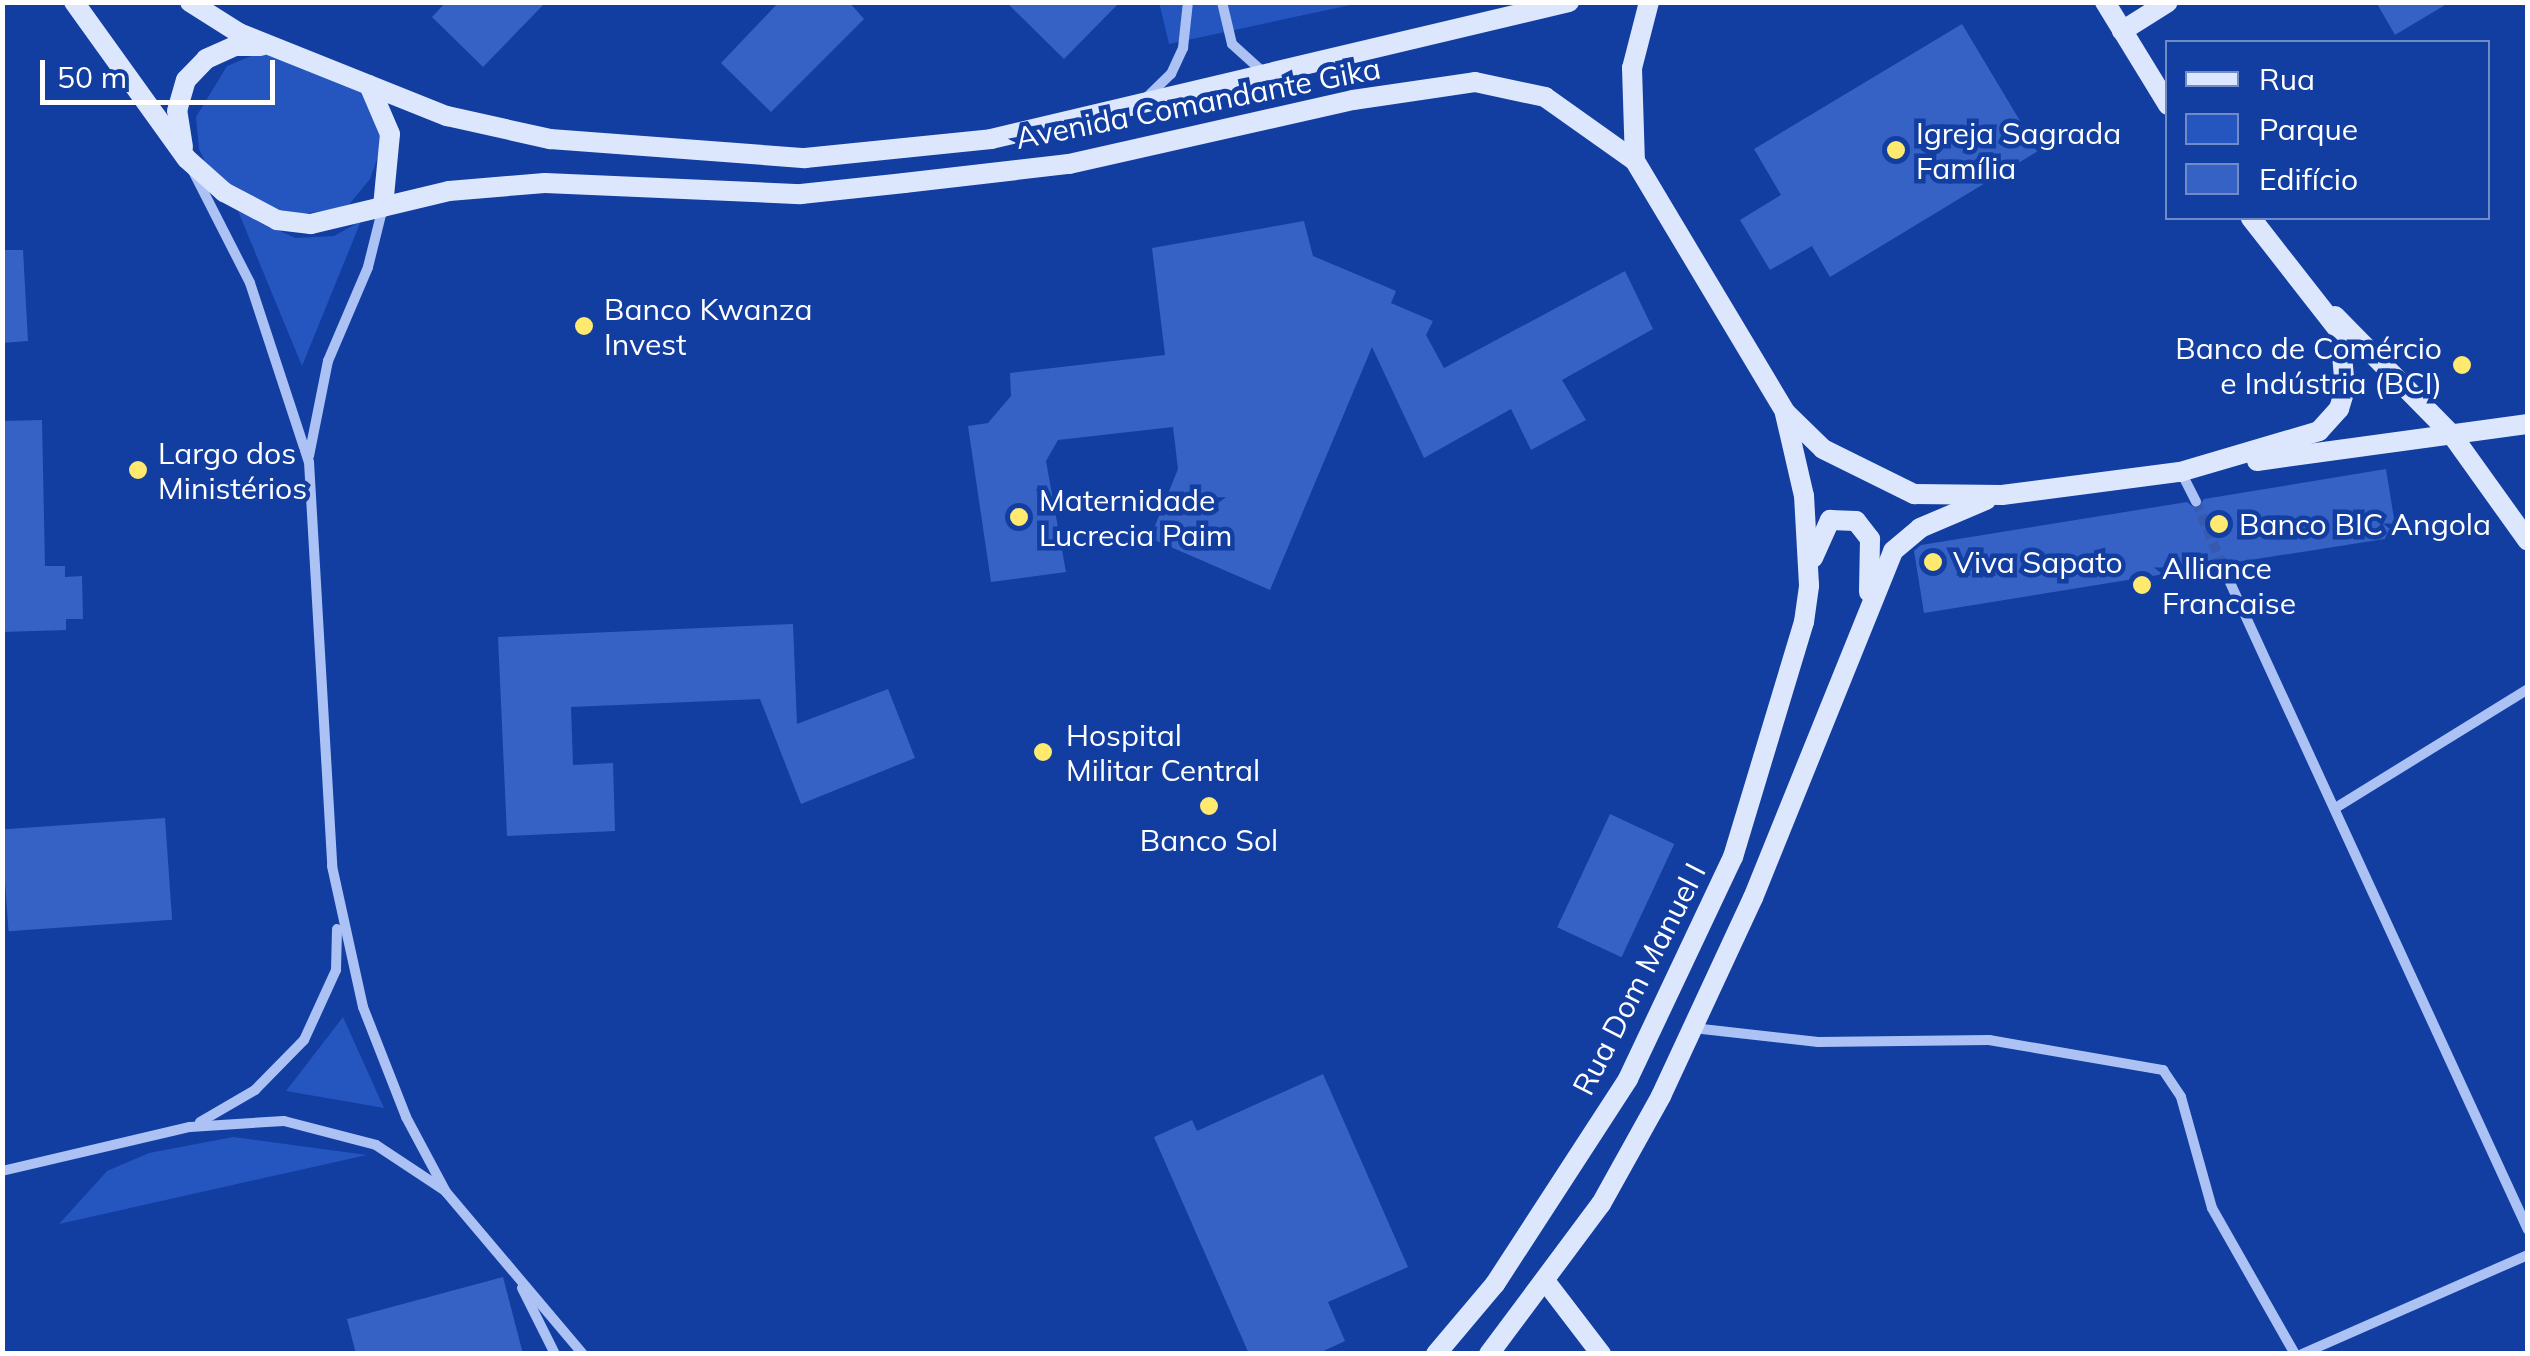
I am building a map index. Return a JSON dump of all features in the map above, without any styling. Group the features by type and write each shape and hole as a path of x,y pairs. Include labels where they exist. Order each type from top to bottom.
{"street":[{"name":"Avenida Comandante Gika","path":"74,2 187,159 224,192 277,220 311,224 449,191 545,183 801,194 1069,164 1353,100 1475,82 1545,97 1635,161"},
{"name":"Avenida Comandante Gika","path":"190,2 272,46 447,116 550,140 806,158 991,139 1272,77 1569,2"},
{"path":"1140,104 1171,74 1183,48 1188,2"},
{"path":"1222,2 1232,44 1250,66 1272,77"},
{"path":"1649,2 1632,68 1635,161 1785,412 1823,450 1914,494 2002,495 2180,472 2319,431 2339,409 2346,355 2326,308"},
{"path":"2105,2 2165,100"},
{"path":"2122,31 2168,2"},
{"path":"272,46 235,46 206,59 186,80 177,112 187,159 250,284 309,462"},
{"path":"190,1127 254,1090 304,1040 336,970 309,462 328,360 368,267 383,207 390,134 369,85"},
{"path":"2253,220 2326,308 2452,435 2528,541"},
{"name":"Rua Dom Manuel I","path":"1436,1354 1495,1284 1565,1181 1628,1079 1695,948 1763,764 1809,585 1804,496 1785,412"},
{"path":"2207,466 2528,424"},
{"path":"2180,472 2196,500"},
{"path":"1489,1354 1546,1282 1631,1154 1693,1028 1826,727 1867,608 1893,551 1920,528 2002,495"},
{"path":"1809,585 1820,532 1830,520 1856,521 1872,553 1867,608"},
{"path":"2222,565 2338,807 2528,1230"},
{"path":"2338,807 2528,689"},
{"path":"334,893 362,1007 390,1082 446,1192 583,1354"},
{"path":"1693,1028 1818,1042 1990,1040 2163,1070 2182,1097 2212,1208 2299,1354 2528,1255"},
{"path":"2,1170 190,1127 252,1120 316,1126 376,1146 446,1192"},
{"path":"515,1274 554,1354"},
{"path":"1546,1282 1601,1354"}],"green space":[{"path":"1159,2 1360,3 1169,44"},
{"path":"261,52 364,88 380,118 380,151 370,179 347,207 283,217 211,174 199,149 196,117 227,66"},
{"path":"238,211 295,238 334,236 361,221 302,366"},
{"path":"343,1017 384,1108 286,1091"},
{"path":"233,1137 367,1155 59,1224 107,1171 149,1153"}],"building":[{"path":"446,2 546,2 483,67 432,17"},
{"path":"779,2 849,2 864,19 771,112 721,63"},
{"path":"1006,2 1120,2 1064,59"},
{"path":"2376,2 2450,2 2395,35"},
{"name":"Igreja Sagrada Família","path":"1962,24 2038,151 1830,277 1812,246 1770,270 1740,220 1781,195 1754,149"},
{"path":"1304,221 1313,256 1396,291 1391,303 1433,321 1426,335 1444,368 1625,271 1653,329 1562,380 1586,420 1531,450 1511,409 1424,458 1372,347 1270,590 1150,538 1178,469 1173,427 1058,440 1046,461 1066,572 991,582 968,426 988,423 1011,396 1010,373 1165,355 1152,248"},
{"path":"2,250 23,250 28,341 2,343"},
{"path":"42,420 45,566 65,566 65,577 82,576 83,619 66,619 66,630 2,632 2,421"},
{"path":"2386,469 2397,537 2231,563 2222,556 2214,566 1924,613 1914,551 1921,545 2187,502 2197,510 2204,499"},
{"path":"793,624 797,724 888,689 915,758 801,804 760,699 571,707 573,765 613,763 615,831 507,836 498,637"},
{"path":"1610,814 1674,844 1622,957 1557,927"},
{"path":"165,818 172,920 9,931 2,829"},
{"path":"1323,1074 1408,1267 1328,1302 1345,1341 1317,1354 1249,1354 1154,1137 1192,1120 1197,1131"},
{"path":"503,1277 523,1354 356,1354 347,1319"}],"tunnel":[{"path":"2196,501 2222,565"}],"place":[{"name":"Igreja Sagrada Família","path":"1896,150"},
{"name":"Banco Kwanza Invest","path":"584,326"},
{"name":"Banco de Comércio e Indústria (BCI)","path":"2462,365"},
{"name":"Largo dos Ministérios","path":"138,470"},
{"name":"Maternidade Lucrecia Paim","path":"1019,517"},
{"name":"Banco BIC Angola","path":"2219,524"},
{"name":"Viva Sapato","path":"1933,562"},
{"name":"Alliance Francaise","path":"2142,585"},
{"name":"Hospital Militar Central","path":"1043,752"},
{"name":"Banco Sol","path":"1209,806"}]}
